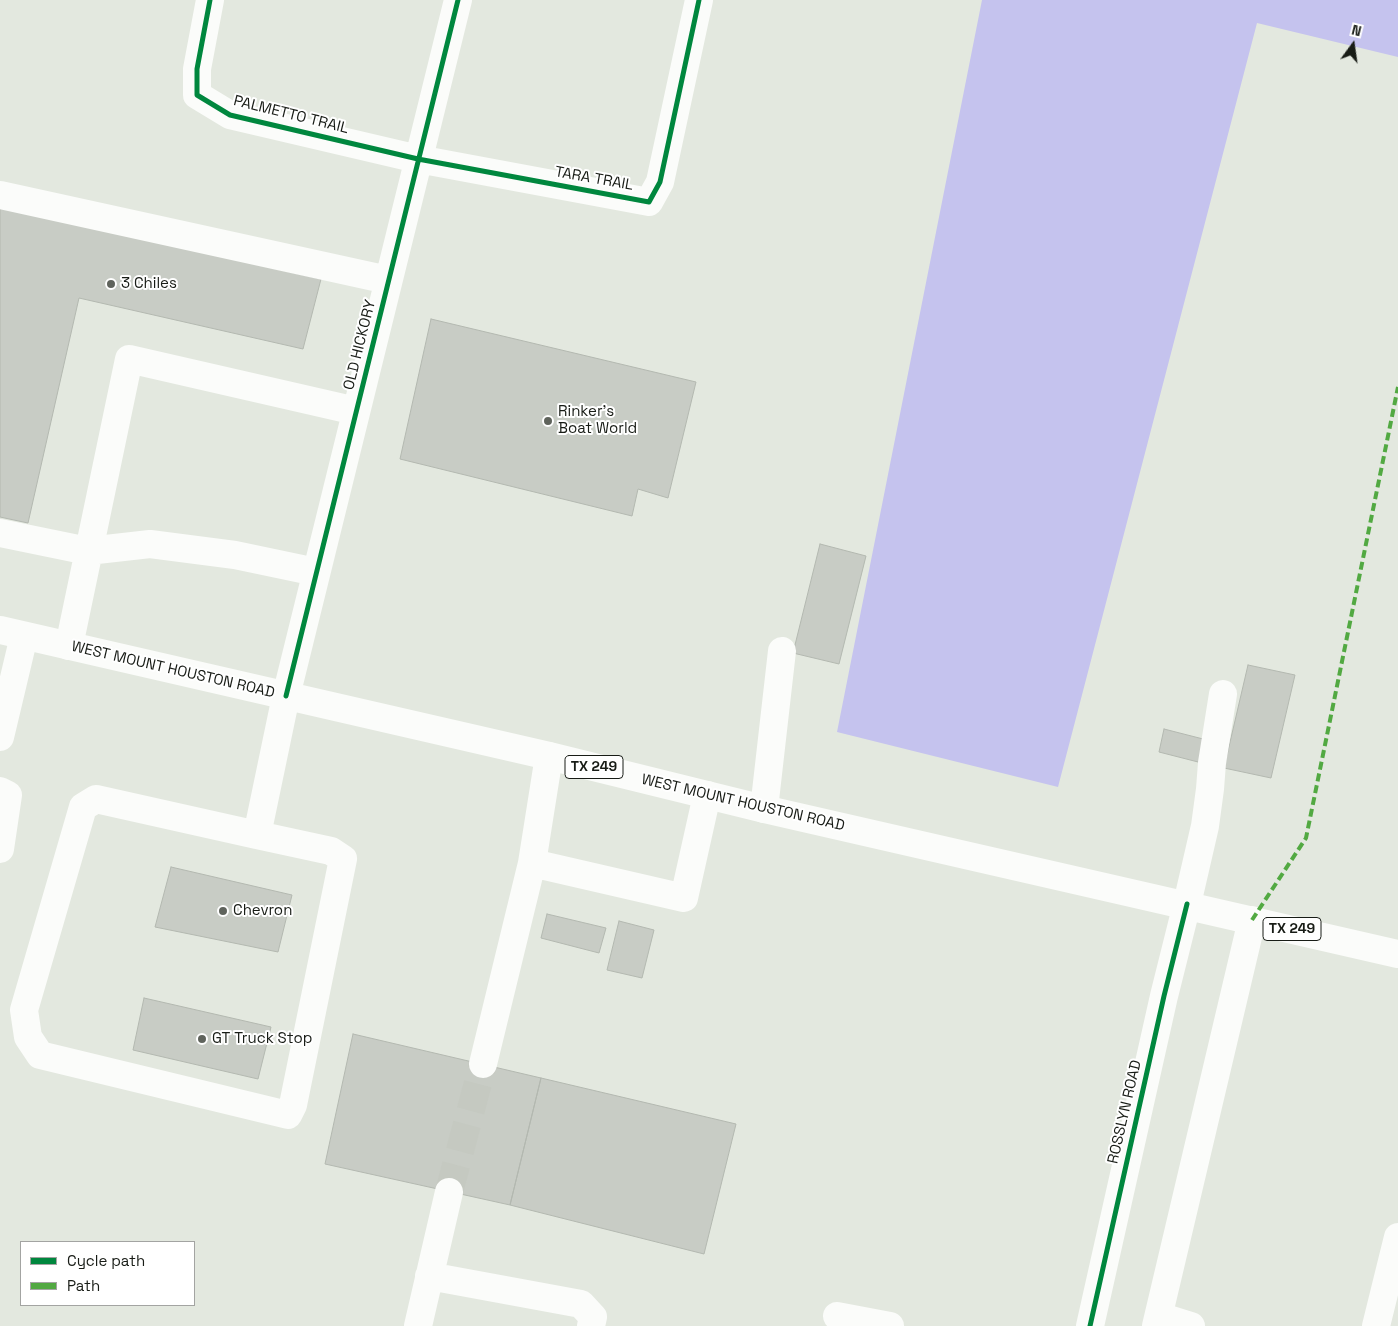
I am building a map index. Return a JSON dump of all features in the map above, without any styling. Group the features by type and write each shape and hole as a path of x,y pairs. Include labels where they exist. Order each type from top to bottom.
{"street":[{"name":"PALMETTO TRAIL","path":"210,0 197,69 197,95 230,115 418,159"},
{"name":"OLD HICKORY","path":"257,835 286,696 458,0"},
{"name":"TARA TRAIL","path":"418,159 649,202 660,182 699,0"},
{"path":"0,195 388,280"},
{"path":"68,646 129,359 356,411"},
{"path":"0,533 88,551 150,544 235,555 316,572"},
{"path":"0,737 12,633"},
{"name":"WEST MOUNT HOUSTON ROAD","path":"12,633 1398,954"},
{"path":"764,808 782,651"},
{"name":"ROSSLYN ROAD","path":"1090,1326 1164,996 1205,826 1212,763 1223,694"},
{"path":"483,1064 532,863 549,756"},
{"path":"0,790 8,795 0,849"},
{"path":"532,863 684,898 707,795"},
{"path":"96,799 257,835 331,850 343,860 293,1105 288,1115 40,1055 28,1037 24,1010 83,807 96,799"},
{"path":"1191,1326 1157,1321 1252,920"},
{"path":"418,1326 449,1192"},
{"path":"1376,1326 1398,1237"},
{"path":"429,1276 580,1304 593,1317 591,1326"},
{"path":"837,1316 890,1326"}],"shaded area":[{"path":"982,0 1398,0 1398,57 1257,23 1058,787 837,732"}],"building":[{"path":"0,206 321,279 303,349 79,298 28,523 0,517"},
{"name":"Rinker's Boat World","path":"431,319 696,382 668,498 638,489 632,516 400,459"},
{"path":"820,544 866,556 839,664 793,653"},
{"path":"1248,665 1295,675 1271,778 1224,768"},
{"path":"1164,729 1207,740 1202,763 1159,752"},
{"name":"Chevron","path":"171,867 292,895 278,952 155,927"},
{"path":"547,914 606,928 599,953 541,938"},
{"path":"619,921 654,930 642,978 607,970"},
{"name":"GT Truck Stop","path":"144,998 271,1027 258,1079 133,1050"},
{"path":"353,1034 541,1078 510,1205 325,1164"},
{"path":"541,1078 736,1124 704,1254 510,1205"}],"tunnel":[{"path":"449,1192 483,1064"}],"marked path":[{"path":"1252,920 1306,838 1398,387"}],"cycle path":[{"path":"210,0 197,69 197,95 230,115 418,159 649,202 660,182 699,0"},
{"path":"286,696 458,0"},
{"path":"1090,1326 1164,996 1187,904"}],"place":[{"name":"3 Chiles","path":"111,284"},
{"name":"Rinker's Boat World","path":"548,421"},
{"name":"Chevron","path":"223,911"},
{"name":"GT Truck Stop","path":"202,1039"}]}
